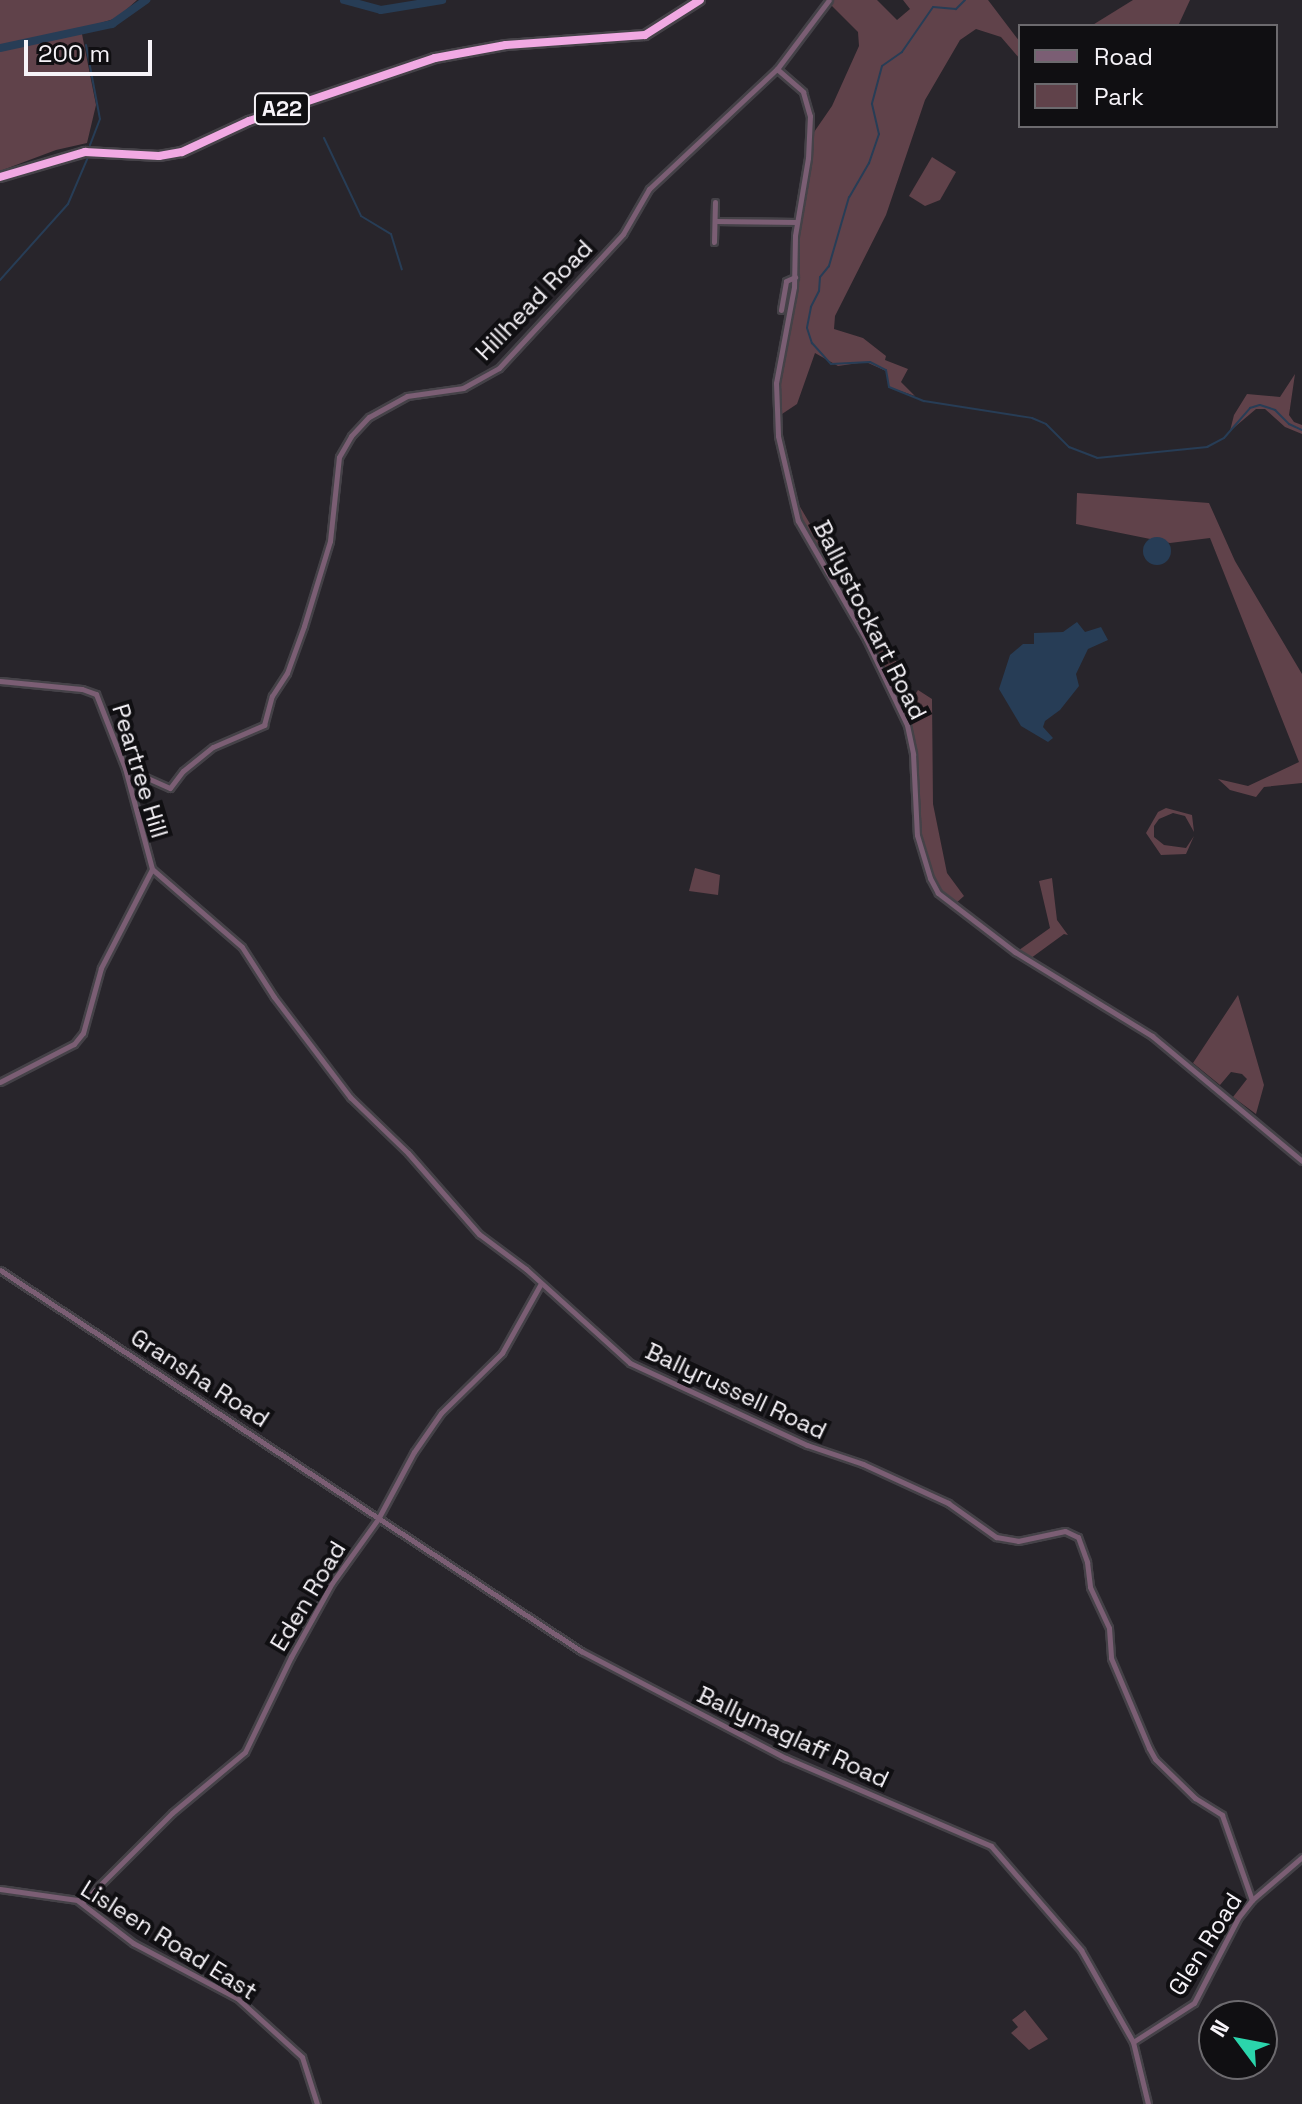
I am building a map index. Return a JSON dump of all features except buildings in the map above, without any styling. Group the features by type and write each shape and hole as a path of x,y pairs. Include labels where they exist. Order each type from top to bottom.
{"highway":[{"name":"A22","path":"0,177 77,153 110,151 159,156 182,152 294,104 435,58 506,45 645,35 662,28 700,0"}],"street":[{"name":"Hillhead Road","path":"125,768 170,788 183,771 213,747 264,725 272,696 287,673 304,626 314,582 330,541 339,457 351,436 369,417 407,396 463,388 499,368 623,234 640,202 657,180 777,69 829,0"},
{"name":"Ballystockart Road","path":"777,69 803,92 809,105 808,158 797,222 795,277 775,400 791,496 798,521 903,712 913,754 917,835 934,887 1045,974 1152,1036 1302,1161"},
{"path":"714,242 715,202"},
{"path":"715,221 797,222"},
{"path":"781,310 786,281 795,277"},
{"name":"Peartree Hill","path":"0,681 82,689 96,694 125,768 152,869 106,955 83,1033 74,1044 0,1082"},
{"name":"Ballyrussell Road","path":"152,869 242,947 274,997 350,1097 408,1153 479,1234 602,1334 630,1363 665,1382 807,1445 917,1488 956,1507 996,1537 1018,1541 1065,1531 1078,1537 1084,1549 1090,1587 1109,1628 1111,1658 1149,1748 1155,1759 1195,1798 1222,1815 1252,1900"},
{"name":"Gransha Road","path":"0,1270 377,1520"},
{"name":"Eden Road","path":"82,1903 172,1813 245,1752 318,1607 377,1520 430,1428 502,1353 540,1285"},
{"name":"Ballymaglaff Road","path":"377,1520 581,1651 786,1758 991,1846 1077,1943 1133,2042"},
{"name":"Glen Road","path":"1133,2042 1194,2003 1233,1927 1252,1900 1302,1857"},
{"name":"Lisleen Road East","path":"0,1889 65,1897 82,1903 133,1943 237,1998 302,2057 317,2104"},
{"path":"1133,2042 1148,2104"}],"green space":[{"path":"0,0 137,0 117,18 81,29 96,105 87,143 56,150 0,171"},
{"path":"831,0 877,0 897,20 910,9 903,0 988,0 1018,39 1018,57 1001,37 976,29 960,40 925,100 886,215 835,316 834,329 863,338 886,356 885,360 908,369 901,382 915,396 889,387 886,371 866,362 838,366 815,353 797,404 779,416 779,380 799,278 800,238 795,236 802,222 812,135 832,106 859,46 858,32 829,3"},
{"path":"1133,0 1190,0 1179,24 1094,24"},
{"path":"932,157 956,172 940,200 925,206 909,196"},
{"path":"1295,374 1289,415 1294,422 1302,425 1302,434 1285,427 1265,409 1256,409 1230,431 1234,415 1247,394 1280,397"},
{"path":"1077,493 1209,503 1235,561 1302,674 1302,783 1264,787 1256,797 1230,790 1218,779 1248,786 1299,762 1210,538 1170,543 1076,524"},
{"path":"793,495 878,639 903,670 901,693 897,695 800,519"},
{"path":"918,690 932,699 933,804 947,873 964,896 954,905 931,881 917,835 915,754 901,704 913,698"},
{"path":"1166,808 1192,815 1194,832 1185,816 1173,813 1159,819 1154,826 1154,837 1164,845 1186,848 1194,836 1186,854 1161,855 1146,833 1158,812"},
{"path":"695,868 720,875 718,895 689,891"},
{"path":"1052,878 1057,920 1068,935 1064,934 1027,961 1015,953 1050,928 1039,881"},
{"path":"1238,995 1264,1085 1256,1114 1233,1097 1247,1079 1242,1074 1231,1072 1220,1085 1193,1063"},
{"path":"1025,2010 1048,2039 1029,2050 1011,2033 1018,2027 1012,2020"}],"water":[{"path":"1157,537 1167,541 1171,551 1167,561 1157,565 1147,561 1143,551 1147,541"},
{"path":"1077,622 1085,632 1101,627 1108,640 1088,649 1076,674 1079,686 1060,710 1045,721 1043,727 1053,738 1048,742 1021,726 999,689 1010,655 1023,644 1034,644 1034,633 1063,632"}],"waterway":[{"path":"0,48 112,24 146,0"},
{"path":"344,0 381,10 442,0"},
{"path":"965,0 956,9 933,7 902,52 882,66 872,104 879,134 869,163 849,197 829,266 820,277 819,291 811,307 807,328 812,343 831,364 870,362 886,370 889,387 924,401 1032,418 1046,424 1069,447 1097,458 1207,447 1224,438 1250,408 1260,405 1275,410 1289,424 1302,430"},
{"path":"86,45 100,119 90,145"},
{"path":"324,138 361,216 391,234 402,269"},
{"path":"0,280 68,204 88,157"}]}
